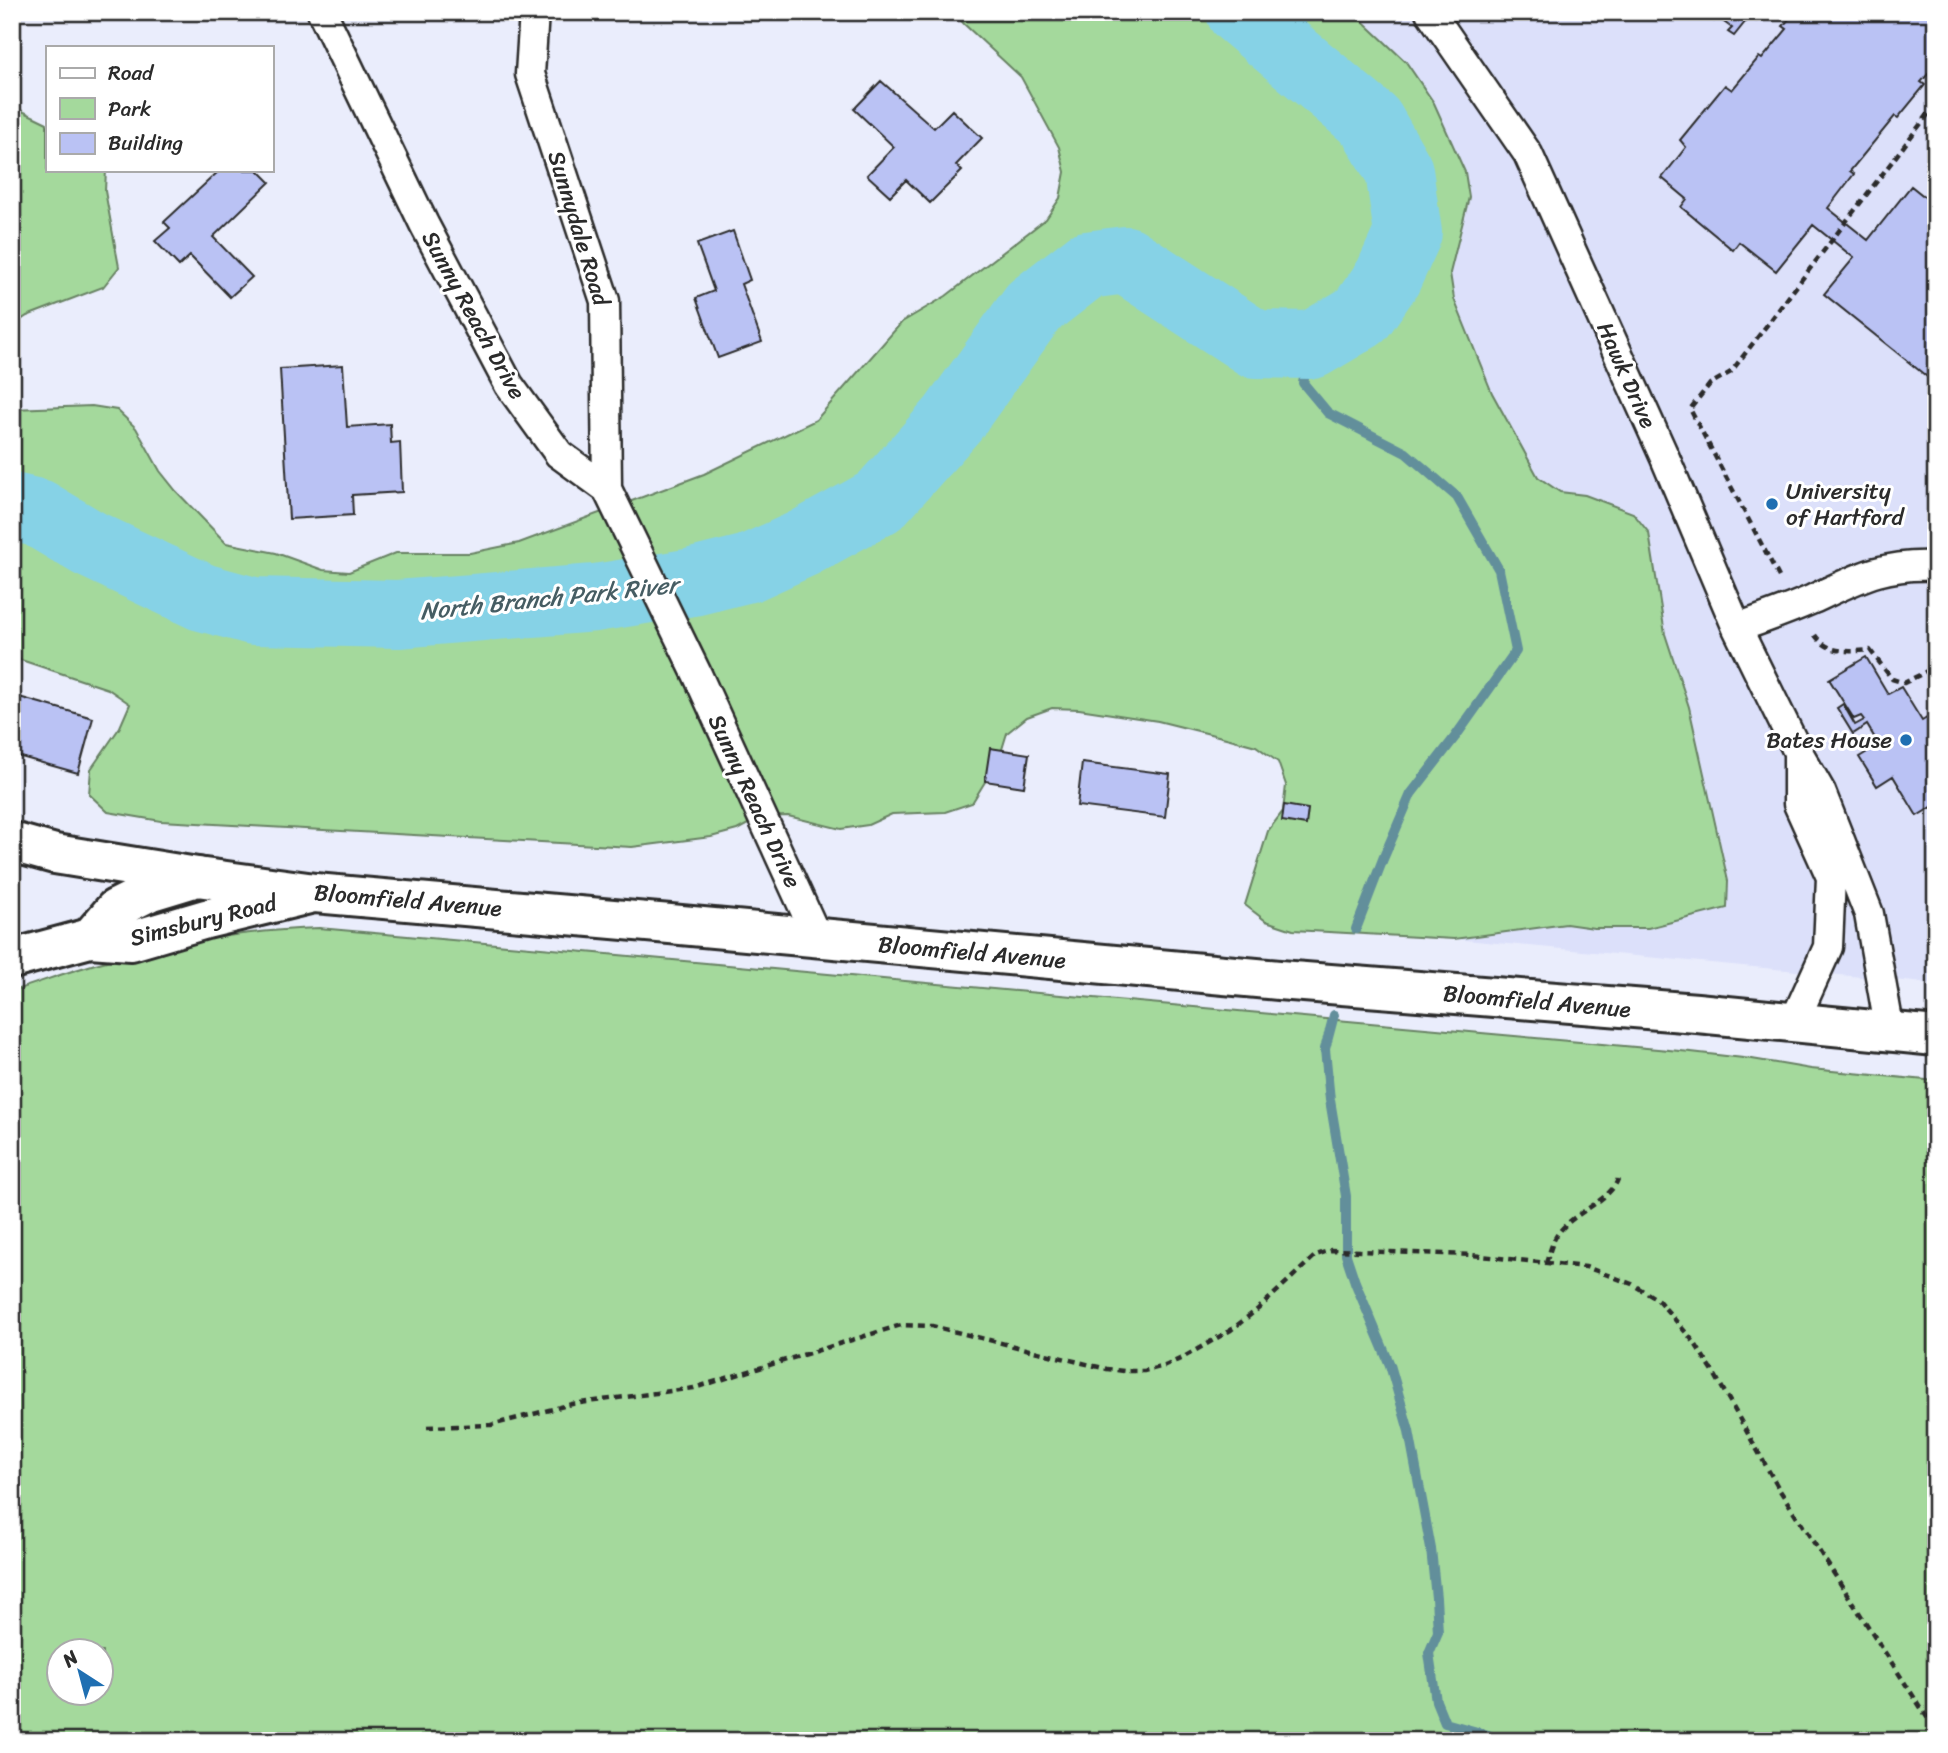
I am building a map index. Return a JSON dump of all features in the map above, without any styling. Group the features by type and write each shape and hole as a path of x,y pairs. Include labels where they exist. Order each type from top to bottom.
{"main road":[{"name":"Bloomfield Avenue","path":"12,842 55,854 315,893 1936,1036"},
{"name":"Simsbury Road","path":"90,939 115,909 150,891 197,877"},
{"name":"Simsbury Road","path":"12,959 90,939 131,941 206,919 315,893"}],"street":[{"name":"Sunny Reach Drive","path":"322,12 424,224 509,385 559,454 607,489 697,674 817,937"},
{"name":"Sunnydale Road","path":"534,12 530,74 605,302 607,489"},
{"name":"Hawk Drive","path":"1430,12 1528,154 1665,458 1737,628 1798,752 1821,792 1869,914 1890,1032"},
{"path":"1737,628 1874,572 1900,566 1936,566"},
{"name":"Hawk Drive","path":"1794,1022 1828,947 1831,877 1798,804 1798,752"}],"path":[{"path":"1779,577 1690,409 1710,384 1731,372 1936,104"},
{"path":"1815,635 1819,641 1841,652 1870,650 1892,679 1905,682 1931,669 1936,676"},
{"path":"1546,1263 1558,1233 1571,1219 1606,1196 1618,1179"},
{"path":"426,1427 491,1425 572,1404 694,1388 901,1325 932,1326 1107,1369 1144,1371 1166,1366 1231,1330 1258,1309 1316,1255 1331,1250 1472,1255 1586,1267 1632,1284 1658,1300 1695,1342 1779,1489 1936,1731"}],"shaded area":[{"name":"University of Hartford","path":"1353,12 1936,12 1936,984 1454,939 1566,924 1594,928 1648,928 1727,908 1689,707 1665,634 1649,533 1585,495 1560,492 1538,477 1492,393 1454,299 1450,273 1469,197 1465,172 1434,103 1406,62"}],"green space":[{"path":"954,12 1353,12 1406,62 1434,103 1465,172 1469,197 1450,273 1454,299 1492,393 1538,477 1560,492 1585,495 1633,513 1649,533 1665,634 1689,707 1728,881 1727,908 1648,928 1594,928 1566,924 1454,939 1293,930 1266,921 1245,905 1268,831 1283,811 1286,785 1278,762 1256,746 1230,739 1158,721 1079,709 1052,708 1027,717 1007,733 999,759 972,803 945,812 892,814 868,825 841,829 788,816 761,817 737,830 711,837 632,847 161,821 108,812 89,794 91,769 120,727 130,704 108,689 12,657 12,409 92,406 117,410 136,428 160,471 176,491 226,543 276,553 323,570 349,572 396,553 470,553 519,543 704,474 816,420 902,322 946,296 1046,219 1060,198 1065,172 1059,147 1021,77"},
{"path":"16,108 46,123 46,172 106,172 105,191 119,267 103,287 27,316 12,326 12,109"},
{"path":"319,928 1691,1052 1811,1069 1936,1081 1936,1741 12,1741 12,991 88,966 153,950 236,935"}],"building":[{"path":"1713,12 1762,12 1756,21 1750,16 1734,36 1728,32 1732,28 1717,17 1714,21 1710,17"},
{"path":"1795,12 1936,12 1936,65 1921,82 1925,85 1898,118 1895,116 1850,171 1854,174 1828,208 1868,240 1911,186 1936,206 1936,384 1824,294 1854,258 1813,225 1776,271 1739,242 1733,250 1681,207 1687,199 1662,178 1686,147 1680,140 1725,85 1732,90 1759,57 1762,59 1787,29 1783,26"},
{"path":"881,81 934,128 952,110 982,138 956,165 962,171 930,203 906,180 890,196 867,175 894,147 854,109"},
{"path":"218,172 260,172 270,182 213,237 252,277 230,297 190,256 179,266 155,241 170,228 164,222"},
{"path":"733,231 750,280 741,284 762,342 718,358 696,298 714,291 697,244"},
{"path":"343,365 347,427 390,424 391,443 400,442 402,492 352,495 353,515 289,519 280,369"},
{"name":"Bates House","path":"1866,657 1888,694 1901,687 1922,721 1935,713 1936,715 1936,808 1932,807 1917,816 1893,776 1877,786 1859,757 1879,745 1867,725 1853,734 1837,708 1843,704 1855,725 1864,720 1861,716 1854,719 1829,679"},
{"path":"12,695 93,718 78,773 14,755 19,734 12,732"},
{"path":"990,748 1029,754 1024,787 985,781"},
{"path":"1082,763 1170,774 1165,817 1077,806"},
{"path":"1284,805 1308,809 1306,825 1282,821"}],"waterway":[{"name":"North Branch Park River","path":"12,507 38,513 90,544 202,597 253,611 398,614 595,598 693,582 749,568 804,543 880,501 953,419 1033,307 1087,265 1126,260 1255,344 1312,345 1361,316 1388,277 1408,233 1399,171 1371,122 1240,12"},
{"path":"1312,345 1303,383 1328,413 1406,453 1457,497 1499,570 1516,651 1411,794 1356,929"},
{"path":"1334,1015 1325,1049 1330,1100 1346,1196 1346,1255 1390,1365 1409,1431 1431,1549 1436,1598 1438,1632 1429,1653 1436,1701 1445,1723 1501,1741"}],"place":[{"name":"University of Hartford","path":"1772,504"},
{"name":"Bates House","path":"1906,740"}]}
